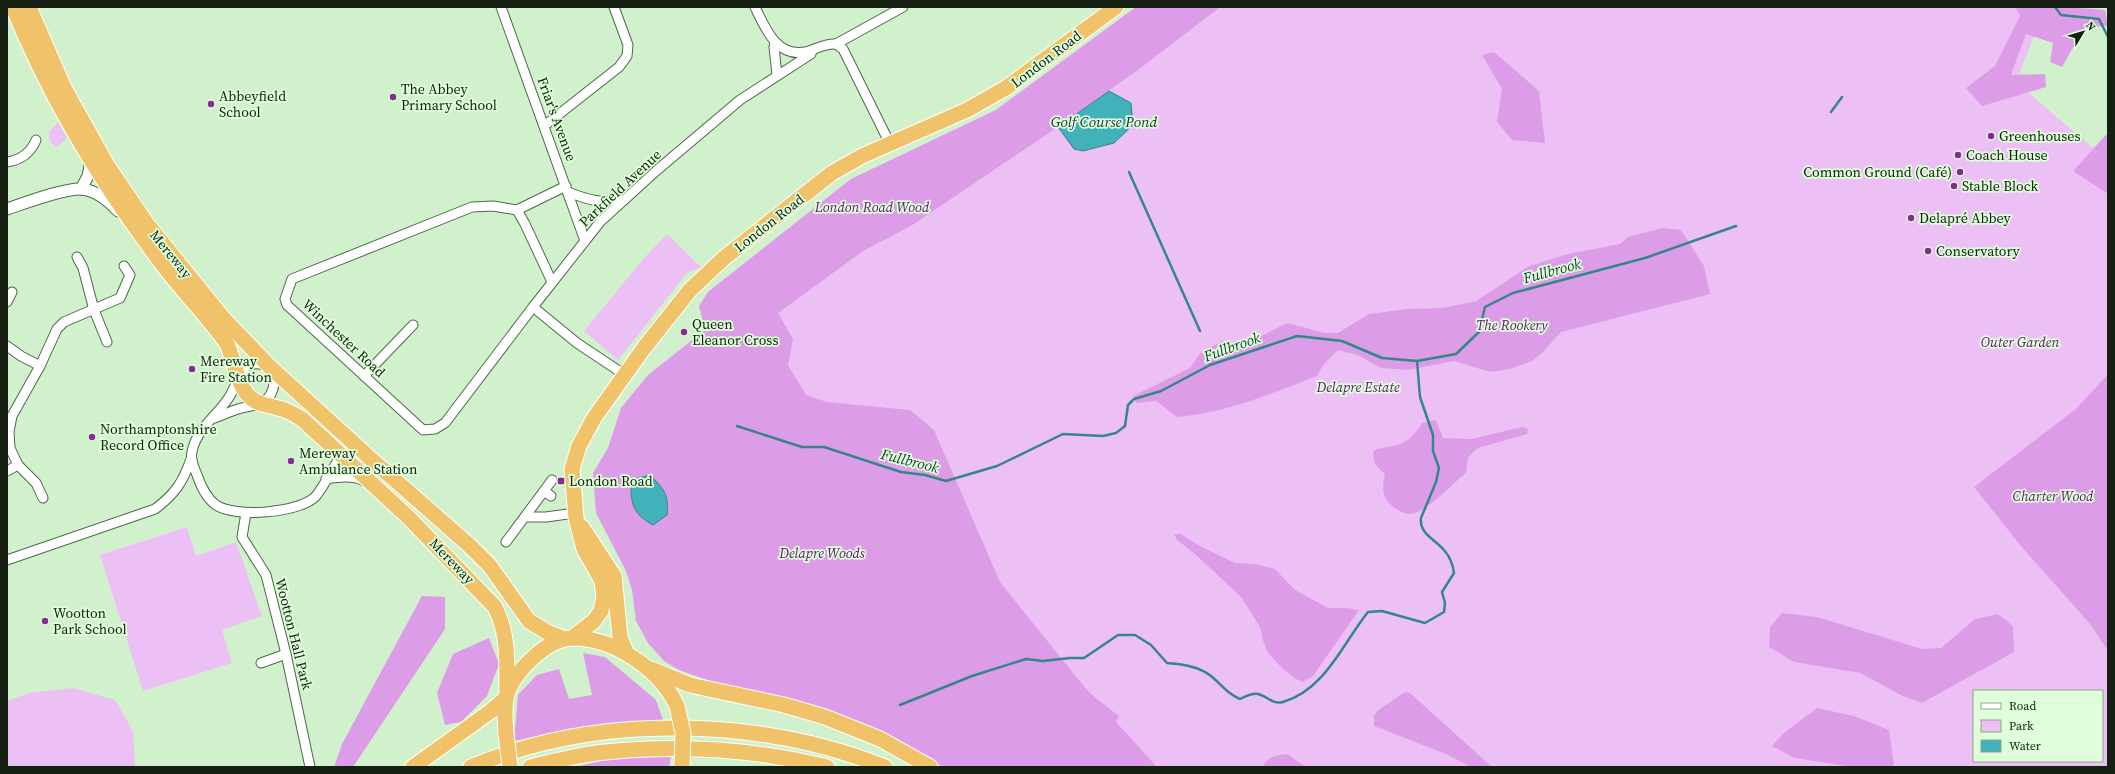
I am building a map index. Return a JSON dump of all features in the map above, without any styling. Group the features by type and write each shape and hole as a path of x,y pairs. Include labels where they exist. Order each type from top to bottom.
{"highway":[{"name":"Mereway","path":"13,7 46,80 91,161 166,269 227,344 233,357 238,377 245,391 261,404 278,406 294,414 381,492 453,561 495,607 503,624 506,640 507,696 504,718 510,767"},
{"name":"Mereway","path":"29,7 64,88 107,166 147,224 223,318 270,367 470,546 490,566 529,621 548,632 569,638 591,640 628,654 651,670"},
{"name":"London Road","path":"507,696 519,673 529,661 539,652 569,638 594,622 601,611 604,597 602,581 584,549 576,515 572,468 579,446 594,418 663,322 690,290 724,258 832,173 890,144 967,110 1006,88 1116,7"},
{"name":"London Road","path":"576,515 614,576 620,637 628,654"},
{"path":"651,670 671,693 677,706 683,733 682,767"},
{"path":"651,670 690,685 784,705 825,717 880,739 930,767"},
{"path":"413,767 491,711 507,696"},
{"path":"472,767 526,748 569,738 615,732 665,728 724,730 804,742 831,748 885,767"},
{"path":"530,767 595,753 664,747 721,749 800,760 827,767"}],"street":[{"name":"Friar's Avenue","path":"501,7 585,241"},
{"path":"544,126 619,67 627,56 628,45 614,7"},
{"path":"755,7 775,43 781,48 793,53 801,54 822,46 836,44 903,7"},
{"path":"775,43 774,47 777,75"},
{"path":"836,44 843,49 890,144"},
{"name":"Parkfield Avenue","path":"533,308 600,222 740,100 811,54 812,50"},
{"path":"7,162 24,156 32,149 36,140"},
{"path":"80,189 88,176 91,161"},
{"path":"7,209 57,194 80,189 95,193 108,200 144,237"},
{"path":"552,282 517,210 567,189 596,201 612,202 625,200"},
{"name":"Winchester Road","path":"517,210 493,206 472,207 292,280 285,299 288,305 423,430 435,429 445,424 533,308"},
{"path":"77,258 83,268 94,310 107,342"},
{"path":"43,498 36,483 18,465 10,448 10,414 40,366 57,328 64,322 120,298 130,275 124,266"},
{"path":"7,302 12,292"},
{"path":"533,308 577,343 625,375"},
{"path":"364,376 413,325"},
{"path":"7,346 21,356 40,366"},
{"path":"7,560 155,509 170,498 181,483 191,459 192,450 202,429 230,396 240,372 251,365 258,363 270,367 274,374 273,389 261,404 238,409 211,419"},
{"path":"191,459 200,485 209,500 218,506 246,512 280,511 297,507 314,497 341,456 371,459"},
{"path":"7,471 18,465"},
{"path":"326,478 357,478 381,492"},
{"path":"506,542 525,517 548,493 552,480"},
{"name":"Wootton Hall Park","path":"246,512 242,537 266,575 286,654 310,767"},
{"path":"525,517 576,515"},
{"path":"261,663 286,654"}],"green space":[{"name":"Delapre Estate","path":"1136,7 2055,7 2099,19 2071,44 2036,31 2016,82 2093,148 2108,133 2108,767 943,767 888,735 854,720 722,684 679,670 671,644 621,408 648,375 705,330 699,306 708,292 851,179 996,110"},
{"name":"Delapre Woods","path":"1136,7 1220,7 1142,67 1046,135 911,226 863,251 778,313 793,339 788,365 806,395 827,402 910,410 934,430 1000,582 1082,684 1092,695 1119,716 1116,722 1157,767 943,767 893,738 856,721 803,705 713,682 679,670 664,661 648,643 636,621 632,590 626,571 596,513 593,473 608,448 621,408 648,375 705,330 699,306 708,292 851,179 996,110"},
{"path":"2015,7 2067,7 2105,10 2108,26 2084,28 2062,67 2050,62 2053,43 2026,34 2011,75 2045,74 2046,87 1982,106 1966,88 1995,66 2020,16"},
{"path":"1494,52 1539,91 1545,143 1512,140 1497,122 1502,89 1482,55"},
{"path":"58,122 67,138 56,148 49,140 49,132"},
{"path":"2108,133 2108,194 2073,171"},
{"name":"The Rookery","path":"1662,228 1681,230 1704,266 1710,294 1561,332 1542,353 1532,361 1510,369 1490,372 1454,361 1407,370 1381,368 1357,355 1338,350 1324,364 1317,376 1231,407 1195,415 1177,417 1156,401 1136,403 1133,396 1190,368 1201,352 1221,342 1239,347 1287,323 1325,333 1338,333 1369,314 1407,309 1443,308 1476,301 1529,266 1568,254 1620,244 1628,237"},
{"path":"667,234 701,267 687,273 618,360 584,331 645,257"},
{"name":"Charter Wood","path":"2108,374 2108,651 2090,624 2021,546 1974,487 2077,408"},
{"path":"1436,420 1443,438 1471,439 1522,427 1528,429 1527,434 1478,448 1468,457 1466,473 1425,508 1418,512 1406,514 1393,507 1384,495 1383,482 1385,474 1375,464 1373,457 1374,450 1407,441 1422,423"},
{"path":"187,527 196,556 236,542 262,616 222,630 232,663 143,691 100,555"},
{"path":"1174,534 1181,534 1196,544 1235,563 1255,564 1275,569 1295,590 1328,608 1347,608 1359,610 1313,676 1303,682 1294,678 1283,669 1268,653 1262,638 1261,629 1242,598 1195,554 1177,540"},
{"path":"422,596 445,597 445,629 353,767 334,767 342,744"},
{"path":"1782,613 1817,617 1922,649 1941,648 1975,619 1998,614 2013,626 2014,652 1922,703 1903,696 1860,673 1794,662 1769,647 1770,627"},
{"path":"489,638 499,664 487,696 461,722 445,725 437,693 453,654"},
{"path":"583,653 605,657 656,700 663,720 589,726 514,741 518,695 537,675 559,669 569,699 592,695"},
{"path":"73,688 115,700 133,731 135,767 7,767 7,701 29,693"},
{"path":"1405,692 1410,693 1492,767 1471,767 1446,754 1374,726 1374,716 1377,711"},
{"path":"1817,708 1854,716 1889,730 1894,765 1890,767 1852,767 1795,758 1772,746 1785,732"},
{"path":"1287,754 1306,767 1263,767 1270,758"},
{"path":"671,756 669,767 575,767 610,759"}],"water":[{"name":"Golf Course Pond","path":"1109,91 1131,103 1133,125 1114,143 1083,151 1074,149 1058,127"},
{"path":"650,475 662,488 667,502 667,515 653,525 646,521 636,511 631,495 631,480"}],"waterway":[{"path":"2055,7 2061,15 2099,19 2108,37"},
{"path":"1831,112 1842,97"},
{"path":"1129,172 1200,331"},
{"name":"Fullbrook","path":"737,426 802,447 824,447 901,472 925,475 946,481 997,466 1063,434 1103,436 1116,433 1125,426 1128,405 1134,399 1161,391 1210,365 1297,336 1342,341 1382,358 1417,361 1456,354 1479,332 1485,307 1513,293 1645,258 1736,226"},
{"path":"900,705 972,676 1026,659 1043,661 1084,658 1118,635 1135,635 1151,645 1167,663 1184,665 1201,670 1211,676 1224,689 1240,699 1249,695 1258,694 1279,703 1298,696 1322,676 1368,612 1382,611 1425,623 1444,612 1445,603 1442,592 1454,573 1448,555 1428,536 1421,524 1421,518 1436,482 1439,468 1433,451 1433,435 1420,397 1417,361"}],"place":[{"name":"The Abbey Primary School","path":"393,97"},
{"name":"Abbeyfield School","path":"211,104"},
{"name":"Greenhouses","path":"1991,136"},
{"name":"Coach House","path":"1958,155"},
{"name":"Common Ground (Café)","path":"1960,172"},
{"name":"Stable Block","path":"1954,186"},
{"name":"Delapré Abbey","path":"1911,218"},
{"name":"Conservatory","path":"1928,251"},
{"name":"Queen Eleanor Cross","path":"684,332"},
{"name":"Mereway Fire Station","path":"192,369"},
{"name":"Northamptonshire Record Office","path":"92,437"},
{"name":"Mereway Ambulance Station","path":"291,461"},
{"name":"London Road","path":"561,481"},
{"name":"Wootton Park School","path":"45,621"}],"park label":[{"name":"London Road Wood","path":"872,207"},
{"name":"Outer Garden","path":"2020,342"}]}
